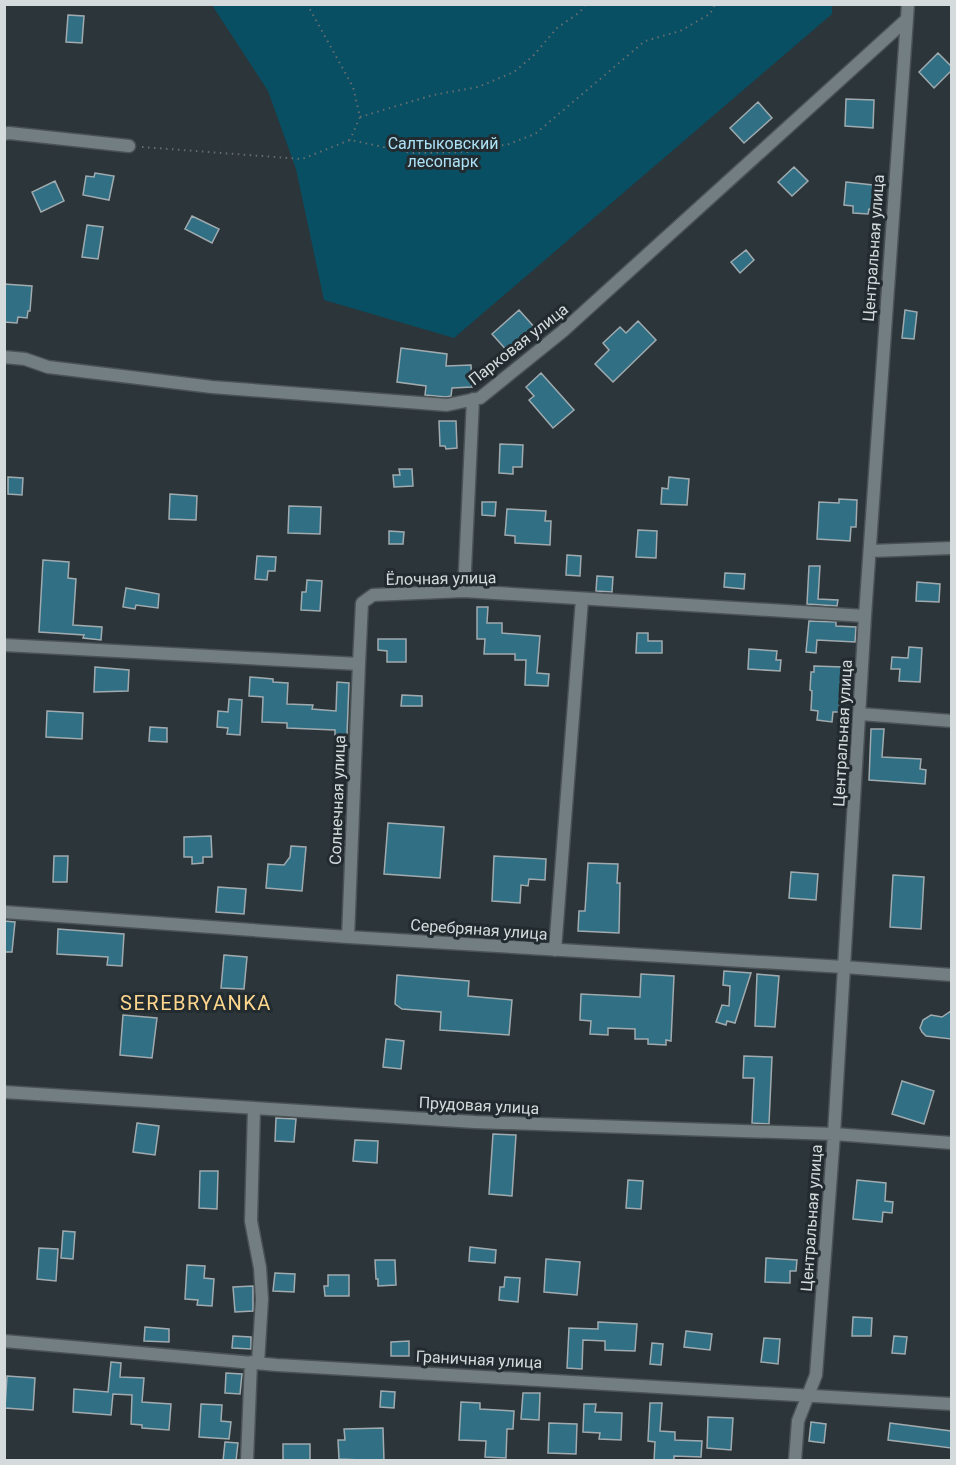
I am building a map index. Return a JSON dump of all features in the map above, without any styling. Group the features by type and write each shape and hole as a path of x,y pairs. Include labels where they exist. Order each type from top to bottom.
{"street":[{"name":"Центральная улица","path":"795,1461 798,1421 816,1375 834,1134 865,616 908,4"},
{"name":"Парковая улица","path":"4,357 25,359 48,367 212,387 447,405 480,398 562,331 906,20"},
{"path":"4,134 129,146"},
{"path":"464,591 473,399"},
{"path":"870,551 951,548"},
{"name":"Ёлочная улица","path":"358,664 362,603 373,595 464,591 865,616"},
{"path":"555,950 582,598"},
{"path":"4,645 358,664"},
{"name":"Солнечная улица","path":"348,937 358,664"},
{"path":"860,714 951,721"},
{"name":"Серебряная улица","path":"4,912 348,937 951,975"},
{"name":"Прудовая улица","path":"4,1092 475,1122 834,1134 951,1143"},
{"path":"247,1461 254,1363 262,1299 260,1268 251,1221 254,1109"},
{"name":"Граничная улица","path":"4,1341 254,1363 951,1404"}],"path":[{"path":"308,4 353,87 360,117 350,140"},
{"path":"360,117 433,95 478,87 514,72 586,4"},
{"path":"129,146 302,159 350,140 412,153 468,152 509,144 535,134 645,41 680,31 710,14 715,4"}],"green space":[{"name":"Салтыковский лесопарк","path":"212,5 832,5 832,14 454,338 324,300 296,169 268,91"}],"building":[{"path":"68,15 84,16 82,43 66,42"},
{"path":"938,53 951,66 951,71 934,88 919,72"},
{"path":"846,99 874,100 873,128 845,126"},
{"path":"758,102 772,118 744,143 730,128"},
{"path":"794,167 808,181 792,196 778,182"},
{"path":"95,173 114,176 109,200 83,195 86,176 94,177"},
{"path":"55,181 64,201 41,212 32,192"},
{"path":"846,182 882,186 880,211 869,209 868,214 853,213 853,206 844,205"},
{"path":"192,216 219,229 212,243 185,229"},
{"path":"87,225 103,227 98,259 82,257"},
{"path":"746,250 754,260 740,273 731,262"},
{"path":"4,284 32,286 30,311 28,311 27,318 18,317 17,323 4,322"},
{"path":"519,310 536,329 509,353 492,334"},
{"path":"905,310 917,312 914,339 902,338"},
{"path":"638,321 656,340 613,382 595,364 609,350 603,343 620,327 626,333"},
{"path":"401,348 447,354 446,366 471,365 472,387 452,388 451,396 446,397 425,395 426,386 397,382"},
{"path":"541,373 574,410 553,428 529,400 534,396 526,387"},
{"path":"439,421 456,421 457,448 446,449 445,446 440,446"},
{"path":"500,444 523,445 522,467 513,467 513,474 499,473"},
{"path":"399,469 412,469 413,486 394,487 393,475 400,475"},
{"path":"8,477 23,478 22,495 8,494"},
{"path":"669,477 689,479 687,505 661,504 662,488 668,489"},
{"path":"170,494 197,496 196,520 169,519"},
{"path":"839,499 857,500 856,527 851,527 850,541 817,539 819,502 839,503"},
{"path":"482,502 496,502 495,516 482,515"},
{"path":"289,506 321,507 320,534 288,533"},
{"path":"507,509 546,511 545,521 551,521 550,545 515,543 515,536 505,535"},
{"path":"638,530 657,531 656,558 636,557"},
{"path":"389,531 404,532 403,544 389,544"},
{"path":"567,555 581,556 580,576 566,575"},
{"path":"257,556 276,557 275,571 268,571 267,580 255,579"},
{"path":"43,560 69,562 68,578 76,579 73,625 102,627 101,640 83,638 84,635 39,632"},
{"path":"809,566 820,566 818,599 838,600 837,606 807,604"},
{"path":"725,573 745,574 744,589 724,587"},
{"path":"597,576 613,577 612,592 596,591"},
{"path":"307,580 322,581 320,611 301,610 302,592 306,592"},
{"path":"917,582 940,584 939,602 916,601"},
{"path":"126,588 159,594 158,608 136,605 135,609 123,607"},
{"path":"477,607 488,607 487,623 502,623 502,633 540,636 537,673 549,674 548,686 525,685 526,660 515,660 515,654 484,654 485,639 477,639"},
{"path":"809,621 836,622 836,626 856,627 855,642 817,640 816,653 806,652"},
{"path":"637,633 648,633 648,641 662,641 662,653 636,653"},
{"path":"378,639 406,639 406,662 387,662 387,651 378,650"},
{"path":"909,647 922,648 920,682 899,681 900,669 891,669 892,657 908,658"},
{"path":"749,649 777,651 776,660 781,660 780,671 748,669"},
{"path":"814,666 843,667 839,712 833,712 832,722 817,720 818,711 811,710 811,672 814,672"},
{"path":"95,667 129,670 128,691 94,692"},
{"path":"250,677 288,683 287,704 313,705 312,709 336,711 337,682 349,683 347,735 335,735 335,730 287,728 287,723 262,722 263,697 249,696"},
{"path":"402,695 422,696 422,706 401,706"},
{"path":"229,699 242,700 240,735 227,734 228,728 217,727 218,711 228,712"},
{"path":"47,711 83,713 82,739 46,737"},
{"path":"150,727 167,728 167,742 149,741"},
{"path":"871,729 884,729 882,757 921,759 920,769 926,770 925,784 869,780"},
{"path":"388,823 444,827 440,878 384,874"},
{"path":"211,836 212,857 203,857 203,863 192,864 192,857 184,857 184,837"},
{"path":"291,846 306,847 302,891 266,888 268,864 284,865 290,857"},
{"path":"54,856 68,856 67,882 53,882"},
{"path":"494,856 546,859 545,880 529,879 528,886 521,885 520,903 492,901"},
{"path":"588,863 618,864 619,933 578,931 579,911 585,911"},
{"path":"791,872 818,874 816,900 789,898"},
{"path":"893,875 924,877 921,929 890,927"},
{"path":"218,887 246,889 244,914 216,912"},
{"path":"4,921 15,922 12,952 4,952"},
{"path":"58,929 124,934 122,966 107,965 108,957 57,954"},
{"path":"224,955 247,957 244,989 221,988"},
{"path":"724,971 751,973 735,1023 727,1021 726,1025 716,1022 722,1005 729,1006 730,986 723,985"},
{"path":"641,974 674,976 671,1041 666,1040 666,1045 648,1044 648,1039 635,1039 635,1029 608,1028 608,1035 590,1034 591,1021 580,1020 581,994 640,997"},
{"path":"757,974 779,976 775,1027 755,1026"},
{"path":"397,975 469,981 468,996 512,1000 509,1035 440,1030 441,1012 402,1009 395,1004"},
{"path":"951,1011 951,1039 926,1036 922,1032 920,1028 923,1020 931,1015 942,1017"},
{"path":"123,1015 157,1018 152,1058 120,1055"},
{"path":"386,1039 404,1041 401,1069 383,1067"},
{"path":"744,1056 772,1057 769,1124 752,1123 754,1078 743,1078"},
{"path":"902,1081 934,1091 924,1124 892,1114"},
{"path":"276,1118 296,1119 294,1142 275,1141"},
{"path":"137,1123 159,1126 155,1155 133,1152"},
{"path":"493,1134 516,1135 512,1196 489,1194"},
{"path":"355,1140 378,1141 377,1163 353,1161"},
{"path":"200,1171 218,1171 217,1209 199,1208"},
{"path":"628,1180 643,1181 641,1209 626,1208"},
{"path":"857,1180 886,1183 885,1201 893,1202 892,1213 883,1212 882,1222 853,1219"},
{"path":"63,1231 75,1232 73,1259 61,1258"},
{"path":"470,1247 496,1250 495,1263 469,1261"},
{"path":"39,1248 58,1249 56,1281 37,1279"},
{"path":"766,1258 797,1260 796,1271 790,1271 790,1283 765,1282"},
{"path":"546,1259 580,1262 577,1295 544,1292"},
{"path":"375,1260 395,1260 396,1285 378,1286"},
{"path":"187,1265 205,1266 204,1278 214,1279 212,1306 197,1305 198,1300 185,1299"},
{"path":"275,1273 295,1274 294,1292 273,1291"},
{"path":"328,1275 349,1275 349,1296 325,1296 324,1286 328,1286"},
{"path":"505,1277 520,1278 518,1302 499,1300 500,1287 504,1287"},
{"path":"253,1286 253,1311 235,1312 233,1287"},
{"path":"853,1317 872,1318 871,1336 852,1336"},
{"path":"598,1322 637,1324 635,1351 605,1350 605,1341 583,1340 582,1369 567,1368 569,1328 598,1329"},
{"path":"145,1327 169,1329 169,1342 144,1341"},
{"path":"686,1331 712,1334 710,1350 684,1347"},
{"path":"233,1336 251,1337 251,1349 232,1348"},
{"path":"894,1336 907,1337 905,1354 892,1353"},
{"path":"764,1338 780,1339 778,1364 761,1362"},
{"path":"409,1341 409,1356 391,1356 391,1342"},
{"path":"652,1343 663,1344 661,1365 650,1364"},
{"path":"111,1362 121,1363 120,1377 144,1378 142,1402 171,1404 169,1430 142,1428 142,1425 131,1424 132,1395 113,1394 111,1415 73,1412 74,1389 108,1392"},
{"path":"226,1373 242,1374 240,1394 225,1393"},
{"path":"7,1376 35,1378 33,1410 5,1408"},
{"path":"381,1391 395,1392 394,1408 380,1407"},
{"path":"523,1393 540,1393 539,1420 521,1419"},
{"path":"461,1402 480,1403 480,1409 514,1411 513,1429 507,1429 506,1458 485,1457 486,1441 459,1440"},
{"path":"650,1403 662,1403 660,1431 675,1432 675,1440 702,1441 701,1457 674,1456 674,1461 654,1461 655,1442 648,1441"},
{"path":"201,1404 222,1405 221,1421 231,1422 229,1439 199,1437"},
{"path":"584,1404 596,1404 595,1412 622,1413 621,1440 599,1439 600,1433 583,1432"},
{"path":"708,1417 733,1418 731,1450 707,1448"},
{"path":"811,1422 826,1424 824,1443 809,1441"},
{"path":"549,1423 577,1424 576,1454 548,1453"},
{"path":"890,1423 951,1431 951,1448 888,1440"},
{"path":"383,1428 384,1461 339,1459 338,1440 345,1440 344,1429"},
{"path":"225,1442 238,1443 236,1461 223,1461"},
{"path":"283,1444 310,1444 310,1461 283,1461"}],"district":[{"name":"SEREBRYANKA","path":"196,1003"}]}
